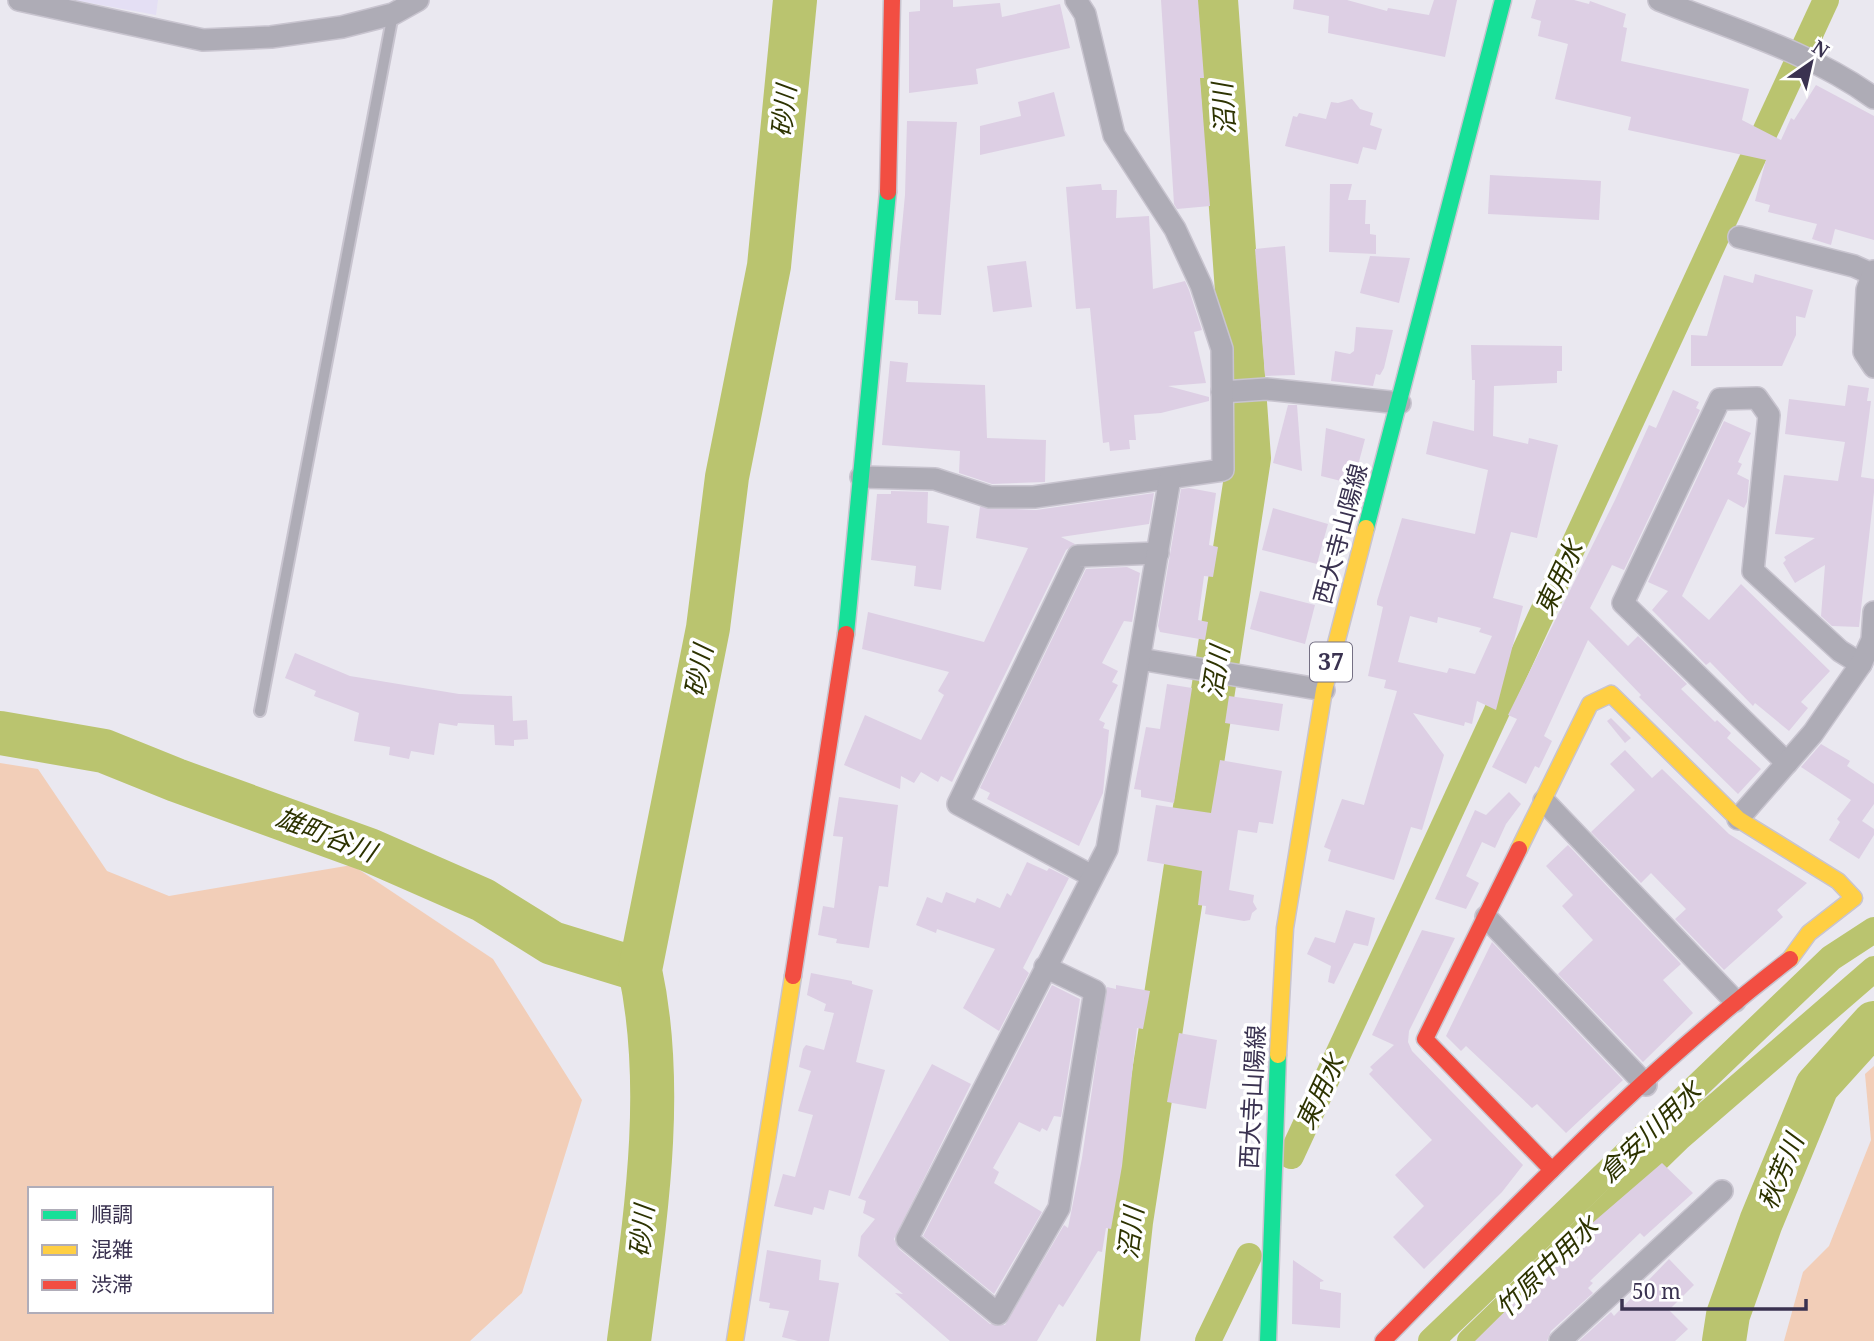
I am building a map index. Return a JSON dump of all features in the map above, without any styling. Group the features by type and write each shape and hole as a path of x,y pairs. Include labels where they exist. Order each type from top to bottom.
{"street":[{"path":"19,0 203,40 271,37 342,27 393,14 418,0"},
{"path":"735,1341 846,639 888,193 892,0"},
{"path":"861,477 935,479 990,497 1034,497 1223,470 1222,349 1201,285 1175,229 1114,135 1084,14 1076,0"},
{"name":"西大寺山陽線","path":"1268,1341 1272,1151 1285,928 1324,690 1503,0"},
{"path":"1659,0 1804,58 1853,82 1874,98"},
{"path":"1739,237 1873,272 1867,290 1864,352 1874,367"},
{"path":"1222,393 1266,389 1400,403"},
{"path":"1787,763 1623,603 1720,399 1757,398 1769,415 1753,571 1840,651 1861,664"},
{"path":"1045,967 1095,991 1059,1208 998,1314 907,1239 1045,967 1107,849 1170,478"},
{"path":"1092,876 958,804 1078,556 1158,553"},
{"path":"1738,819 1813,733 1861,664 1872,640 1874,612"},
{"path":"1140,659 1324,690"},
{"path":"1383,1341 1552,1170 1735,1001 1790,959 1810,933 1854,898 1838,881 1738,819 1611,694 1590,704 1425,1039 1552,1170"},
{"path":"1544,801 1735,1001"},
{"path":"1486,917 1646,1084"},
{"path":"1560,1341 1722,1191"}],"lane":[{"path":"260,711 393,14"}],"shaded area":[{"path":"73,0 158,0 156,15"},
{"path":"0,763 38,769 107,871 169,896 352,865 493,959 582,1100 522,1293 470,1341 0,1341"},
{"path":"1874,1066 1874,1341 1784,1341 1803,1272 1829,1246 1871,1140 1865,1074"}],"building":[{"path":"920,0 953,0 953,7 1000,3 1002,17 1060,4 1070,48 976,69 978,84 909,93 909,12 920,11"},
{"path":"1161,0 1198,0 1204,78 1200,78 1210,206 1177,209 1174,204"},
{"path":"1294,0 1347,0 1387,11 1388,8 1429,15 1434,0 1457,0 1445,57 1328,33 1329,16 1293,9"},
{"path":"1536,0 1574,0 1589,4 1590,1 1626,14 1623,27 1627,28 1621,61 1749,89 1742,120 1781,140 1791,118 1794,120 1816,85 1874,116 1874,240 1835,229 1831,245 1812,239 1817,224 1768,212 1770,205 1755,201 1766,160 1628,130 1631,117 1555,99 1568,44 1538,36 1541,21 1531,18"},
{"path":"1054,92 1065,136 980,155 980,126 1021,116 1018,102"},
{"path":"1352,99 1360,109 1373,113 1370,125 1382,129 1376,150 1363,147 1358,164 1285,146 1293,116 1297,117 1299,113 1326,119 1331,102"},
{"path":"907,121 957,122 941,315 918,314 918,301 895,300 905,195"},
{"path":"1490,175 1601,181 1599,220 1488,214"},
{"path":"1101,184 1102,190 1117,190 1116,218 1149,216 1153,289 1185,281 1189,290 1202,330 1194,332 1206,383 1168,386 1209,397 1209,401 1161,413 1134,415 1136,440 1129,440 1130,449 1110,451 1109,442 1103,443 1090,308 1076,309 1066,187"},
{"path":"1330,184 1352,184 1348,200 1366,200 1365,224 1370,224 1370,234 1376,235 1376,254 1329,252"},
{"path":"1285,246 1295,375 1265,376 1255,249"},
{"path":"1370,256 1410,258 1399,303 1360,293"},
{"path":"1026,261 1032,307 993,312 987,266"},
{"path":"1755,274 1813,290 1805,318 1796,316 1796,335 1782,366 1691,366 1691,335 1707,336 1724,275 1753,283"},
{"path":"1356,327 1393,330 1384,368 1380,375 1376,374 1373,386 1331,381 1335,351 1350,354 1354,351"},
{"path":"1471,345 1562,346 1562,371 1557,371 1557,383 1494,386 1493,436 1528,444 1529,438 1558,445 1537,538 1511,532 1493,598 1523,606 1496,710 1477,701 1472,724 1465,722 1464,726 1413,713 1444,755 1422,830 1411,827 1394,880 1328,861 1331,850 1324,847 1342,799 1364,805 1397,691 1384,688 1386,680 1368,676 1383,607 1377,605 1377,601 1402,518 1475,534 1488,470 1426,454 1433,421 1474,431 1475,380 1472,380","holes":["1410,616 1437,623 1438,617 1481,628 1479,632 1492,636 1475,674 1449,668 1447,673 1398,662"]},
{"path":"890,361 908,363 906,382 985,385 987,438 1046,440 1045,482 992,484 959,473 960,451 882,445"},
{"path":"1848,385 1869,388 1867,401 1871,401 1861,477 1874,479 1874,492 1859,627 1832,626 1821,616 1825,565 1795,583 1783,563 1786,560 1784,557 1815,538 1775,534 1784,475 1838,481 1845,442 1785,434 1789,399 1845,406"},
{"path":"1673,390 1699,402 1696,408 1700,410 1624,570 1612,565 1590,608 1628,646 1638,636 1687,684 1681,689 1715,722 1717,720 1731,733 1727,738 1761,769 1738,794 1639,697 1641,695 1588,640 1544,736 1552,741 1539,768 1535,766 1526,784 1492,767 1517,719 1508,715 1615,500 1649,425 1656,428"},
{"path":"1288,405 1297,405 1302,471 1273,463"},
{"path":"1724,421 1751,433 1738,462 1742,464 1737,474 1749,480 1747,502 1744,508 1728,499 1682,596 1709,620 1741,584 1830,671 1801,702 1808,708 1789,731 1755,703 1753,706 1710,662 1706,665 1652,610 1668,591 1648,582"},
{"path":"1326,428 1365,439 1353,484 1321,476"},
{"path":"1181,489 1216,493 1209,545 1218,547 1213,577 1204,576 1198,620 1208,622 1205,640 1160,632 1158,626"},
{"path":"891,491 928,492 927,523 949,526 941,590 914,586 916,566 871,560 877,494 891,494"},
{"path":"1154,493 1149,524 1061,537 1075,544 1066,550 952,782 941,776 938,782 921,772 914,783 901,776 900,789 844,765 865,715 921,740 944,695 938,691 949,672 862,649 868,612 984,642 1028,548 976,538 980,507 1036,510"},
{"path":"1273,508 1328,524 1317,564 1262,550"},
{"path":"1127,567 1140,573 1132,622 1124,621 1102,663 1118,671 1112,682 1118,685 1099,720 1105,723 1103,728 1109,730 1103,793 1079,846 987,799 990,793 980,788 1086,569"},
{"path":"1260,591 1315,605 1305,644 1250,629"},
{"path":"295,653 350,676 459,694 512,696 513,721 527,720 528,739 514,740 514,746 495,745 494,725 458,723 457,726 439,723 434,755 411,751 409,759 389,755 390,747 354,741 359,713 314,696 316,691 285,678"},
{"path":"1167,684 1192,688 1174,803 1141,797 1141,790 1134,789 1146,727 1160,729"},
{"path":"1229,696 1283,704 1279,731 1225,723"},
{"path":"1611,718 1631,738 1625,743 1607,721"},
{"path":"1821,744 1850,761 1847,766 1874,784 1874,804 1862,821 1874,829 1874,835 1859,859 1829,840 1840,822 1837,819 1851,800 1801,767"},
{"path":"1625,750 1652,778 1662,769 1729,834 1807,883 1777,910 1783,917 1724,970 1675,919 1686,909 1651,873 1641,883 1591,832 1635,790 1610,764"},
{"path":"1220,760 1282,771 1273,824 1259,822 1257,833 1238,830 1229,890 1254,895 1253,902 1257,909 1250,920 1205,914 1206,906 1198,905 1202,871 1147,861 1156,805 1211,813"},
{"path":"1509,792 1521,804 1506,824 1495,848 1482,842 1466,876 1479,883 1466,909 1435,899 1475,810 1486,815"},
{"path":"839,797 898,805 888,887 879,886 869,948 836,943 837,939 818,935 823,906 834,908 843,837 833,836"},
{"path":"1568,845 1681,964 1663,980 1693,1013 1643,1062 1558,974 1593,940 1562,906 1573,895 1546,866"},
{"path":"1027,862 1047,871 1049,868 1069,878 1023,968 1029,973 999,1031 963,1008 995,949 937,929 936,933 916,925 927,897 942,903 946,892 975,903 977,898 1000,908 1007,893 1011,896"},
{"path":"1346,910 1375,918 1368,946 1354,943 1334,984 1328,982 1331,966 1307,954 1315,937 1335,943"},
{"path":"1422,930 1455,938 1409,1031 1408,1042 1412,1051 1523,1165 1502,1192 1424,1269 1393,1237 1424,1206 1395,1175 1432,1140 1369,1074 1373,1070 1370,1067 1394,1045 1372,1035"},
{"path":"1492,942 1623,1080 1566,1133 1537,1104 1532,1108 1466,1046 1461,1051 1446,1036"},
{"path":"811,973 852,981 852,984 873,990 856,1062 885,1070 850,1196 829,1190 824,1210 814,1207 812,1215 774,1206 783,1174 795,1177 813,1115 798,1111 811,1071 799,1067 803,1049 806,1045 824,1050 834,1013 824,1011 826,1004 807,995"},
{"path":"1052,985 1080,999 1061,1117 1054,1116 1047,1131 1042,1128 1040,1132 1019,1122 993,1168 999,1172 994,1183 1042,1212 994,1294 923,1236"},
{"path":"1116,985 1150,991 1143,1029 1137,1028 1122,1166 1111,1229 1106,1228 1102,1252 1098,1251 1063,1307 1059,1304 1037,1341 950,1341 895,1293 903,1294 858,1256 861,1236 875,1219 863,1213 866,1201 858,1198 932,1064 971,1084 894,1239 899,1249 990,1324 1005,1325 1064,1225 1068,1228 1082,1158 1107,987 1116,989"},
{"path":"1179,1033 1217,1040 1206,1109 1167,1102"},
{"path":"1662,1163 1693,1193 1644,1237 1640,1233 1590,1281 1593,1283 1588,1288 1593,1293 1551,1331 1547,1341 1475,1341 1578,1239 1576,1237"},
{"path":"767,1250 821,1260 819,1280 839,1283 829,1341 798,1341 782,1337 789,1311 769,1308 770,1303 759,1301"},
{"path":"1669,1259 1694,1285 1669,1310 1688,1329 1675,1341 1579,1341 1611,1312 1614,1316"},
{"path":"1293,1260 1324,1281 1320,1282 1320,1289 1341,1293 1340,1328 1292,1324"}],"waterway":[{"name":"砂川","path":"629,1341 646,1202 652,1109 652,1062 640,970 708,628 727,477 769,266 795,0"},
{"name":"沼川","path":"1118,1341 1131,1222 1249,458 1216,0"},
{"name":"東用水","path":"1291,1156 1826,0"},
{"name":"雄町谷川","path":"0,733 104,751 369,850 483,900 552,943 640,970"},
{"name":"倉安川用水","path":"1431,1341 1831,958 1874,930"},
{"name":"竹原中用水","path":"1470,1341 1679,1138 1874,969"},
{"name":"秋芳川","path":"1724,1341 1728,1315 1761,1222 1817,1086 1874,1023"},
{"name":"東用水","path":"1208,1341 1249,1256"}],"traffic: fast":[{"path":"1366,528 1503,0"},
{"path":"846,634 888,192"},
{"path":"1268,1341 1278,1055"}],"traffic: slow":[{"path":"1278,1055 1285,928 1324,690 1366,528"},
{"path":"1519,849 1590,704 1611,694 1738,819 1838,881 1854,898 1809,933 1790,959"},
{"path":"735,1341 793,976"}],"traffic: jam":[{"path":"888,192 892,0"},
{"path":"793,976 846,634"},
{"path":"1519,849 1425,1039 1552,1170"},
{"path":"1383,1341 1630,1095 1735,1002 1790,959"}]}
